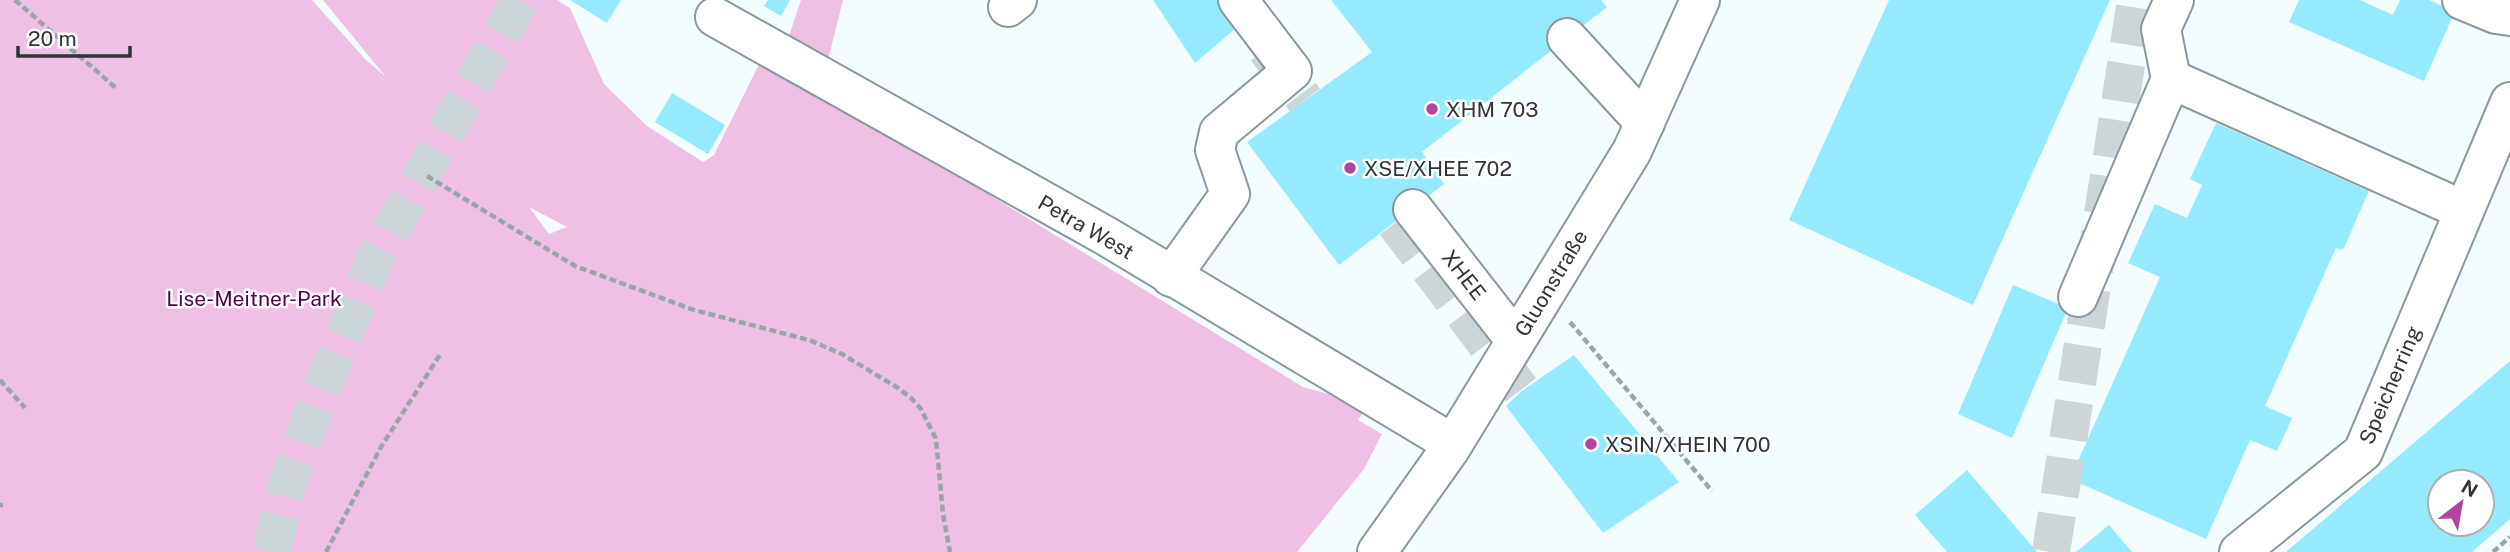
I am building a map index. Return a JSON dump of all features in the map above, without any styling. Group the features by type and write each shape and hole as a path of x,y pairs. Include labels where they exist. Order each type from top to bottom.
{"lane":[{"path":"1171,277 1230,194 1215,150 1219,132 1293,71 1238,0"},
{"path":"2078,298 2171,79 2161,29 2174,0"},
{"path":"2462,0 2496,14 2510,16"},
{"name":"Gluonstraße","path":"1377,552 1454,444 1632,151 1645,123 1684,10"},
{"name":"Petra West","path":"715,17 1106,236 1454,444"},
{"path":"1567,38 1645,123"},
{"path":"2171,79 2463,210"},
{"name":"Speicherring","path":"2239,552 2363,452 2510,102"},
{"name":"XHEE","path":"1413,209 1516,341"}],"path":[{"path":"15,0 116,88"},
{"path":"21,5 27,0"},
{"path":"427,176 575,266 694,310 809,340 842,354 898,388 921,409 936,439 943,514 950,552"},
{"path":"1545,292 1712,491"},
{"path":"326,552 381,446 441,353"},
{"path":"0,380 25,408"},
{"path":"2493,552 2510,537"}],"green space":[{"name":"Lise-Meitner-Park","path":"0,0 312,0 366,60 386,77 323,0 557,0 570,8 604,84 647,126 703,162 714,155 763,56 1303,387 1332,395 1363,413 1358,420 1382,434 1364,469 1297,552 0,552","holes":["529,207 567,227 549,234"]},
{"path":"801,0 843,0 827,64 786,45"}],"building":[{"path":"570,0 621,0 607,23"},
{"path":"768,0 790,0 781,16 764,6"},
{"path":"1153,0 1225,0 1241,24 1195,63"},
{"path":"1331,0 1601,0 1607,7 1422,152 1444,184 1339,265 1247,142 1372,52"},
{"path":"1889,0 2110,0 1973,305 1789,220"},
{"path":"2299,0 2360,0 2393,15 2400,0 2429,0 2455,11 2424,81 2289,22"},
{"path":"672,93 725,125 708,154 655,122"},
{"path":"2216,123 2286,154 2291,141 2307,148 2301,161 2369,191 2343,250 2336,248 2265,406 2292,418 2277,451 2250,440 2206,539 2070,479 2160,277 2128,263 2155,204 2187,218 2202,185 2190,179"},
{"path":"2013,285 2068,308 2012,438 1958,414"},
{"name":"XSIN/XHEIN 700","path":"1574,355 1679,482 1603,533 1506,406 1522,391"},
{"path":"2510,361 2510,519 2496,531 2496,468 2426,468 2426,538 2488,538 2472,552 2286,552"},
{"path":"1967,470 2037,552 1947,552 1915,515"},
{"path":"2109,525 2132,552 2076,552"}],"tunnel":[{"path":"271,552 288,481 320,393 377,255 520,0"},
{"path":"2051,552 2136,0"},
{"path":"1266,49 1305,100"},
{"path":"1395,223 1522,391"}],"place":[{"name":"XHM 703","path":"1432,109"},
{"name":"XSE/XHEE 702","path":"1350,168"},
{"name":"XSIN/XHEIN 700","path":"1591,444"}]}
